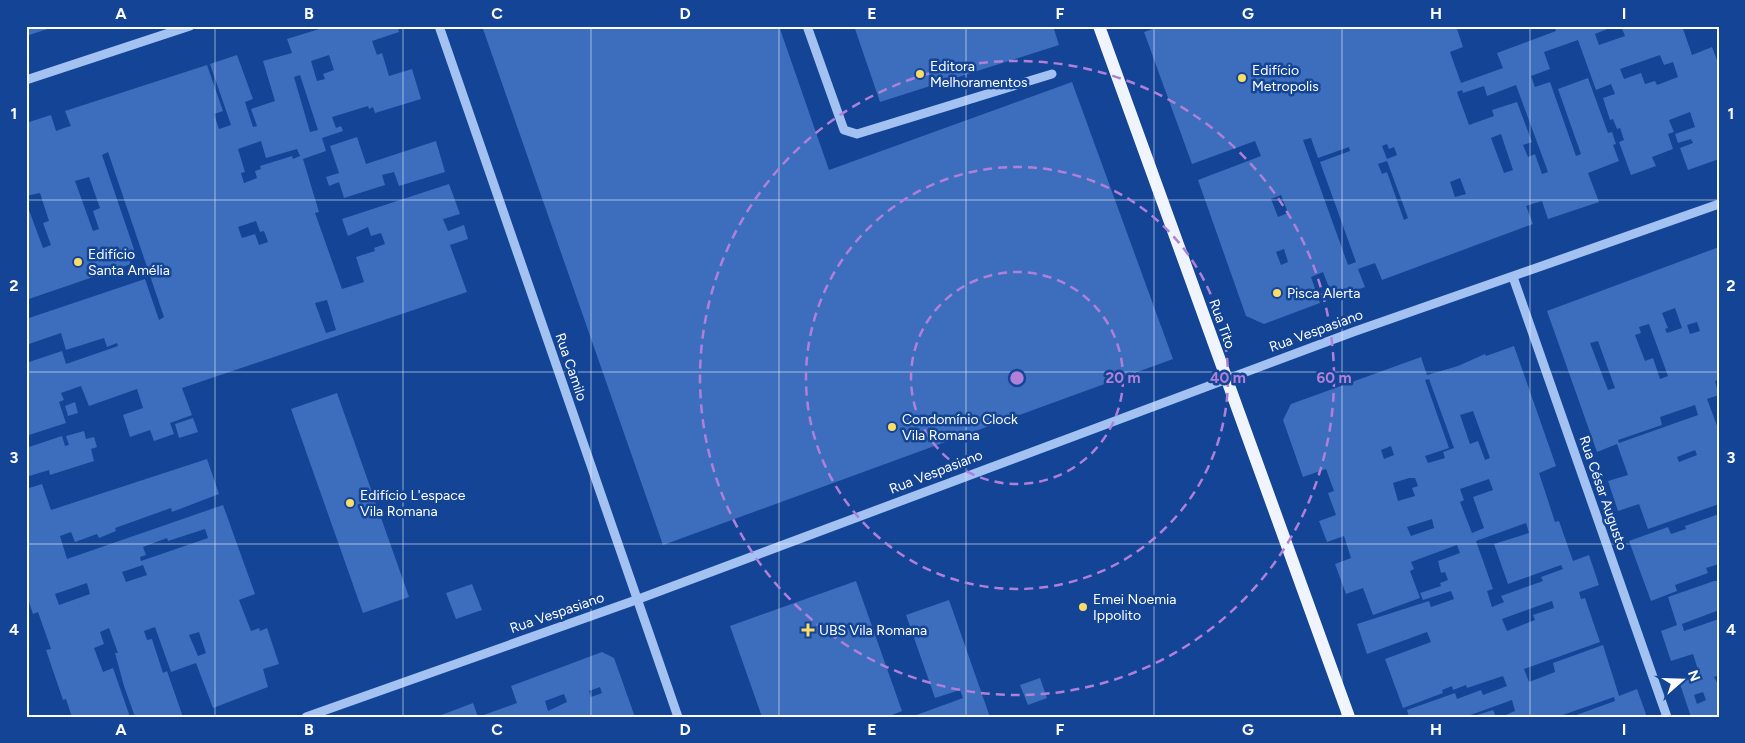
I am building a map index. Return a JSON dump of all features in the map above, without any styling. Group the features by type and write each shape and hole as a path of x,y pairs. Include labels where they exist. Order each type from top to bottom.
{"main road":[{"name":"Rua Tito","path":"1099,26 1349,717"}],"street":[{"path":"26,80 190,26"},
{"name":"Rua Camilo","path":"439,26 678,717"},
{"path":"807,26 844,130 857,134 1052,74"},
{"name":"Rua Vespasiano","path":"306,717 636,600 1226,379 1719,204"},
{"name":"Rua César Augusto","path":"1513,277 1667,717"}],"building":[{"path":"26,26 54,26 54,27 26,36"},
{"path":"329,26 398,26 399,32 372,41 377,55 382,53 389,76 412,69 421,99 375,113 373,107 369,109 368,106 332,117 336,128 341,126 343,131 322,138 326,151 303,159 319,212 315,213 342,289 364,282 356,257 375,251 374,248 385,244 381,233 371,236 368,227 348,236 342,219 449,184 460,214 443,219 448,231 464,225 468,239 450,245 467,292 182,388 192,415 170,423 174,434 154,441 150,430 130,437 123,415 143,408 137,389 89,406 81,386 61,393 64,400 59,402 66,423 26,436 26,363 62,351 66,364 118,346 117,343 107,347 104,338 66,350 61,333 26,345 26,319 145,279 159,320 164,317 108,152 102,155 137,258 129,260 131,264 26,300 26,202 43,248 51,245 43,223 49,221 40,193 26,196 26,123 51,115 56,131 71,126 65,111 207,65 223,111 214,114 219,129 231,125 210,64 237,55 253,99 245,102 253,127 257,126 251,109 275,101 263,61 292,53 287,39","holes":["329,55 334,70 323,74 325,79 317,81 311,61","300,75 318,130 310,132 294,77","261,141 266,158 297,149 300,156 293,159 292,156 260,166 261,169 255,171 257,178 244,183 241,173 245,172 238,149","89,177 100,208 93,211 99,229 93,231 75,181","256,221 260,232 264,231 268,242 259,245 255,234 242,238 238,227","327,300 336,330 326,333 315,303"]},
{"path":"482,26 779,26 829,170 1072,82 1173,359 663,545"},
{"name":"Editora Melhoramentos","path":"854,26 1053,26 1059,45 880,102"},
{"path":"1161,26 1456,26 1463,47 1450,52 1461,83 1503,68 1497,53 1556,31 1554,26 1615,26 1595,34 1599,45 1625,36 1621,26 1682,26 1692,55 1712,47 1719,65 1719,159 1688,170 1680,148 1693,143 1691,139 1678,143 1675,134 1695,127 1690,112 1669,120 1674,132 1668,134 1673,149 1652,157 1656,166 1631,175 1619,142 1624,140 1620,128 1617,129 1613,119 1610,120 1603,98 1615,94 1611,84 1596,90 1578,40 1544,52 1550,69 1531,76 1535,87 1550,82 1576,156 1581,154 1558,89 1588,78 1608,133 1612,132 1616,144 1613,145 1619,161 1588,173 1599,202 1548,219 1542,201 1526,206 1533,224 1382,280 1375,263 1358,269 1365,287 1333,298 1323,272 1311,277 1320,303 1264,324 1246,316 1198,180 1261,156 1255,141 1192,164 1144,32","holes":["1660,55 1664,65 1673,62 1678,77 1657,85 1655,81 1645,84 1641,73 1624,79 1620,69","1516,85 1548,172 1542,174 1535,154 1528,157 1523,145 1532,142 1517,102 1492,110 1494,116 1469,125 1457,92 1462,90 1463,93 1484,86 1487,96","1501,134 1513,170 1504,173 1491,138","1311,138 1318,158 1349,147 1350,151 1320,162 1356,262 1348,265 1303,140","1387,144 1389,149 1394,147 1397,155 1387,159 1382,146","1387,161 1408,218 1404,220 1387,172 1382,174 1378,164","1460,178 1466,194 1455,197 1450,182","1281,195 1288,213 1278,217 1271,199","1284,249 1288,262 1281,265 1276,252"]},
{"path":"357,137 366,164 436,141 445,172 399,186 394,172 382,175 385,185 344,198 339,182 329,186 326,177 339,173 330,146"},
{"path":"1719,247 1719,380 1715,381 1719,395 1707,399 1719,431 1719,504 1648,529 1639,504 1618,511 1608,481 1628,475 1617,444 1597,452 1547,311","holes":["1675,308 1682,328 1667,333 1665,329 1668,328 1662,313","1697,322 1700,331 1690,334 1687,325","1649,324 1668,376 1660,379 1653,358 1645,361 1635,335 1641,333 1639,327","1598,341 1615,388 1608,390 1590,343","1695,405 1698,415 1619,443 1618,440 1662,425 1660,417","1695,450 1697,455 1679,462 1677,457"]},
{"path":"1514,346 1556,466 1539,473 1555,522 1559,521 1573,561 1589,555 1599,585 1579,592 1581,599 1585,598 1600,642 1524,669 1529,682 1555,672 1553,663 1603,645 1619,696 1637,689 1647,717 1571,717 1615,701 1614,697 1557,717 1501,717 1515,711 1512,700 1465,717 1409,717 1407,710 1455,693 1457,699 1481,690 1483,695 1507,686 1503,676 1467,688 1466,685 1453,690 1452,686 1442,690 1443,693 1403,708 1385,659 1431,642 1427,632 1367,654 1357,624 1429,601 1431,607 1454,599 1451,591 1423,600 1420,593 1441,586 1440,583 1448,580 1445,572 1441,573 1438,561 1460,553 1457,545 1411,562 1414,569 1410,571 1420,598 1373,615 1363,588 1346,594 1335,564 1351,558 1344,536 1327,542 1319,521 1336,515 1328,493 1334,491 1326,469 1303,477 1283,420 1291,404 1421,357 1427,375 1458,366 1485,354 1486,356","holes":["1429,379 1454,448 1443,452 1445,458 1428,463 1425,456 1449,448 1425,380","1473,411 1490,458 1485,460 1478,441 1470,444 1460,415","1391,446 1394,455 1384,459 1381,450","1415,478 1418,486 1412,488 1415,496 1398,501 1393,483","1489,479 1493,490 1473,497 1484,528 1472,533 1460,502 1464,500 1460,489","1432,519 1434,528 1411,536 1407,527","1526,523 1529,533 1494,544 1508,584 1561,565 1563,569 1541,577 1543,581 1501,596 1504,602 1492,607 1487,591 1493,589 1476,541","1552,601 1554,608 1533,615 1535,620 1507,631 1502,619"]},
{"name":"Edifício L'espace Vila Romana","path":"337,393 409,597 363,613 291,409"},
{"path":"75,402 78,413 68,416 65,406"},
{"path":"193,418 198,432 179,438 175,424"},
{"path":"84,431 86,439 94,437 97,447 91,449 94,461 50,475 49,470 26,477 26,448 62,436 65,446 69,445 66,436"},
{"path":"207,459 219,494 172,512 171,508 115,528 116,531 99,538 97,534 75,542 71,532 60,536 67,559 223,505 255,594 239,600 251,631 259,628 260,631 267,628 279,664 263,669 268,687 213,708 196,663 171,672 155,627 144,631 147,640 152,639 163,673 167,671 183,717 135,717 124,686 115,653 118,653 109,628 100,632 104,644 94,648 103,672 113,668 130,717 72,717 66,699 63,700 46,650 51,649 38,612 33,614 26,593 26,489 42,484 51,510","holes":["205,529 208,538 141,561 140,557 146,555 143,547 167,538 168,541","143,565 147,575 126,582 122,572","87,583 90,594 59,605 55,594","199,632 206,653 198,656 189,635"]},
{"path":"1719,514 1719,564 1706,568 1708,573 1675,585 1677,591 1651,601 1629,541 1668,527 1671,534 1686,529 1685,526"},
{"path":"856,581 902,711 887,717 762,717 730,626"},
{"path":"1719,581 1719,610 1682,624 1684,631 1719,619 1719,675 1714,677 1719,686 1719,717 1691,717 1679,681 1699,673 1693,654 1671,661 1661,631 1677,625 1668,597","holes":["1703,692 1706,700 1697,704 1694,695"]},
{"path":"472,584 482,610 456,619 446,593"},
{"path":"949,600 990,717 911,717 963,698 960,690 935,698 906,615"},
{"path":"602,652 614,658 635,717 478,717 517,703 511,686","holes":["600,687 602,693 591,697 589,691","564,694 567,702 548,711 545,701"]},
{"path":"1040,678 1047,698 1028,705 1020,685"},
{"path":"473,703 478,717 436,717"},
{"path":"1493,710 1496,717 1474,717 1474,716"}],"place":[{"name":"Editora Melhoramentos","path":"920,74"},
{"name":"Edifício Metropolis","path":"1242,78"},
{"name":"Edifício Santa Amélia","path":"78,262"},
{"name":"Pisca Alerta","path":"1277,293"},
{"name":"Condomínio Clock Vila Romana","path":"892,427"},
{"name":"Edifício L'espace Vila Romana","path":"350,503"},
{"name":"Emei Noemia Ippolito","path":"1083,607"},
{"name":"UBS Vila Romana","path":"808,630"}]}
